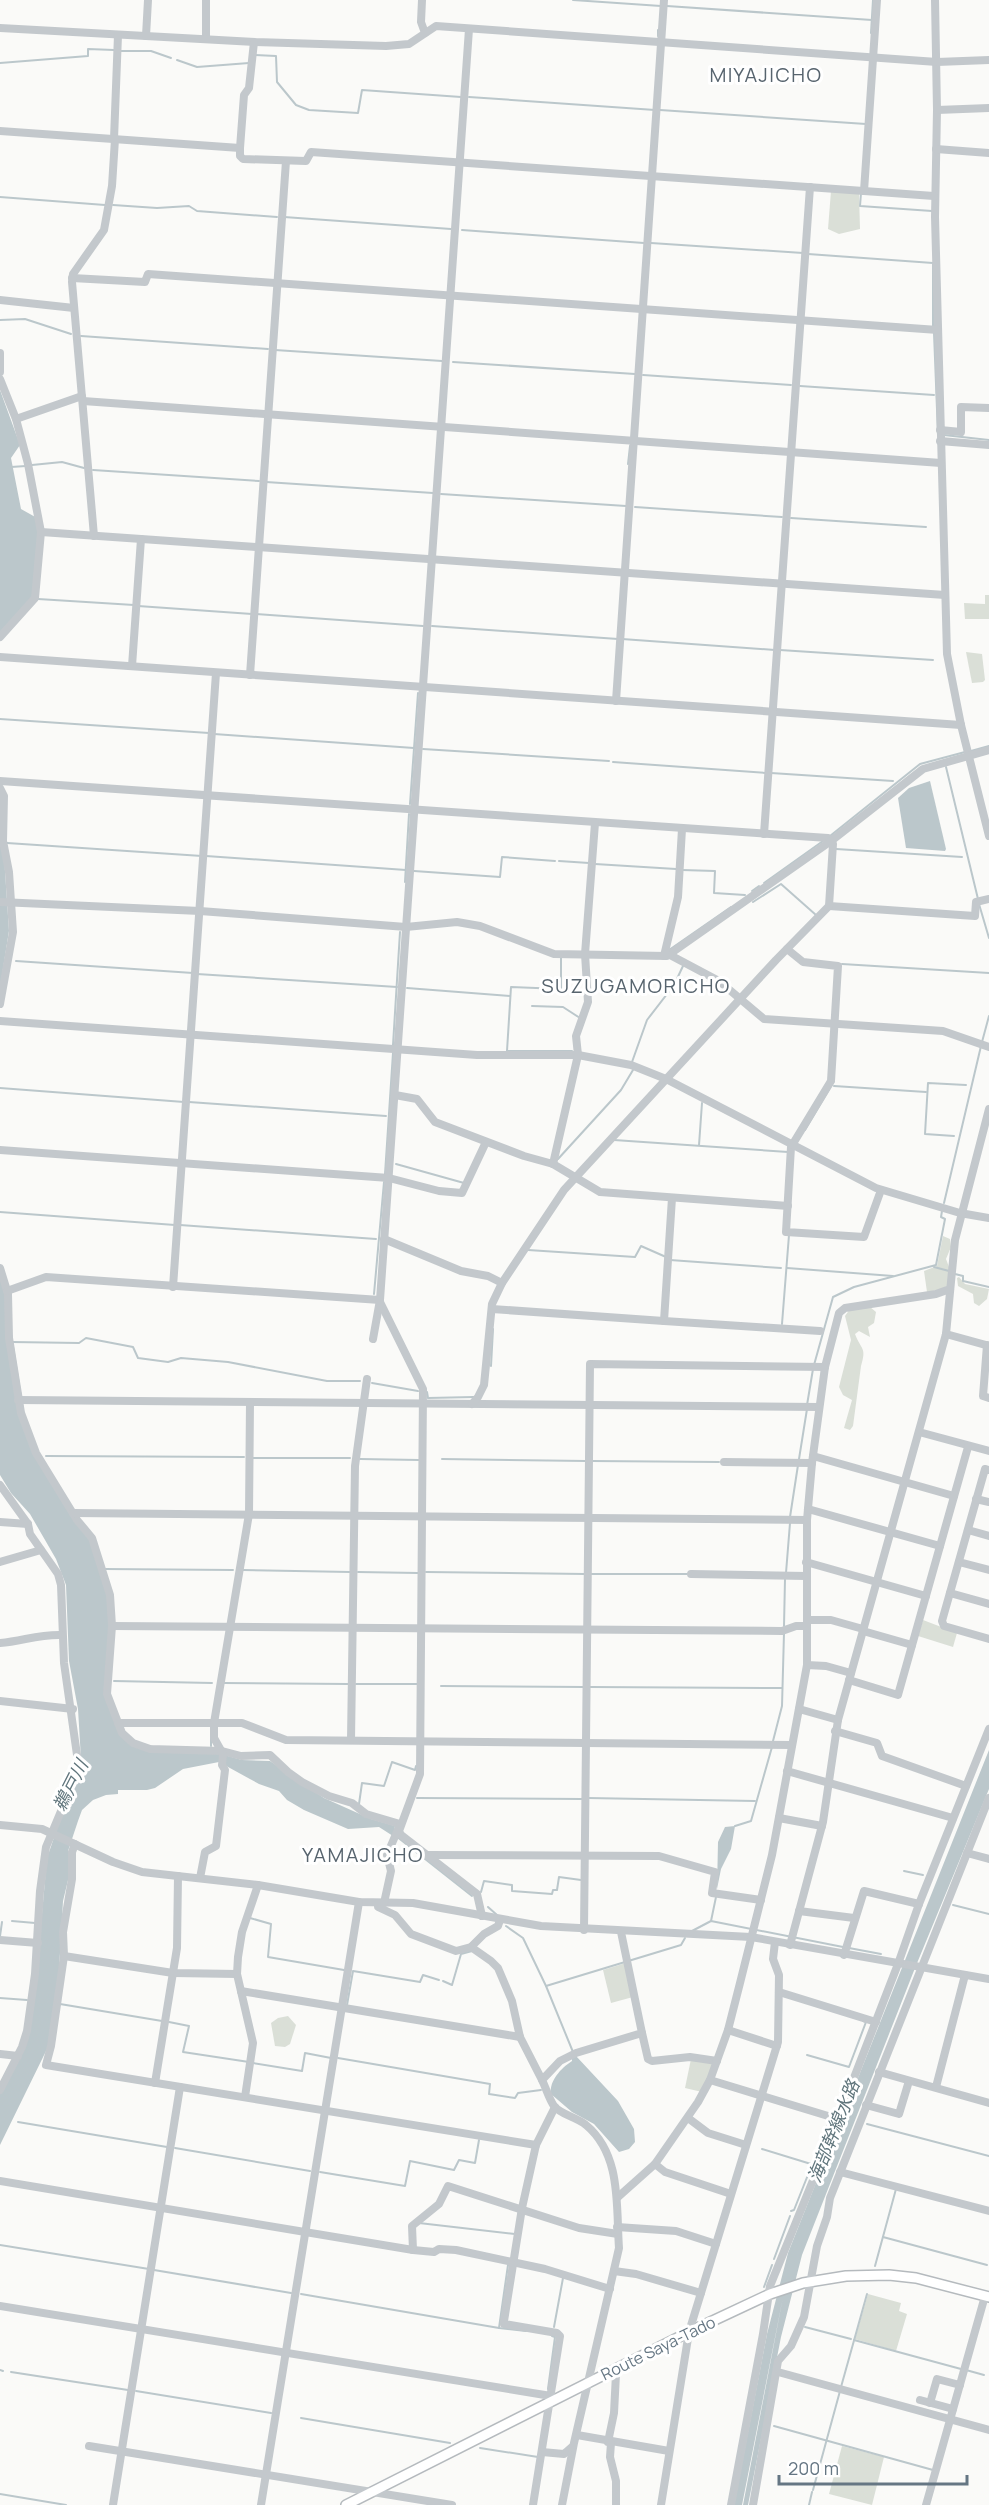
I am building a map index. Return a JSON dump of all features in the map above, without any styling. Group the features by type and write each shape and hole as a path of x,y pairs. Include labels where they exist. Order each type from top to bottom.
{"main road":[{"name":"Route Saya-Tado","path":"346,2505 550,2398 587,2383 770,2294 807,2282 846,2276 889,2275 916,2278 987,2297"}],"street":[{"path":"146,36 148,0"},
{"path":"206,0 206,39"},
{"path":"422,0 421,22 424,33"},
{"path":"616,701 664,0"},
{"path":"864,191 877,0"},
{"path":"935,0 937,110 934,196 947,654 961,725 989,836"},
{"path":"0,28 254,42 395,46 409,44 436,26 937,62 989,60"},
{"path":"374,1339 380,1300 470,29"},
{"path":"94,536 72,278 104,230 112,186 118,35"},
{"path":"254,42 249,88 244,96 240,148 240,156 243,159 306,161 311,152 934,196"},
{"path":"937,110 989,108"},
{"path":"0,131 240,148"},
{"path":"936,149 989,153"},
{"path":"250,675 286,161"},
{"path":"764,834 810,187"},
{"path":"72,278 145,282 148,274 938,330"},
{"path":"0,300 74,308"},
{"path":"0,353 0,372"},
{"path":"0,379 16,419 28,464 41,532 35,598 0,637"},
{"path":"16,419 83,399 441,428 940,463"},
{"path":"940,430 961,432 961,407 989,408"},
{"path":"940,441 989,445"},
{"path":"41,532 945,595"},
{"path":"132,666 141,539"},
{"path":"0,657 961,725"},
{"path":"173,1287 216,673"},
{"path":"667,956 831,841 922,769 989,750"},
{"path":"0,781 828,838 831,841 833,844 829,906 575,1178 502,1283 492,1309 484,1385 472,1404"},
{"path":"0,788 4,796 3,841 9,872 6,902 12,939 0,1004"},
{"path":"553,1164 578,1055 576,1036 588,1002 585,983 585,954 595,823"},
{"path":"667,956 678,897 682,829"},
{"path":"829,906 975,916 976,902 989,899"},
{"path":"6,902 200,911 406,927 457,922 469,924 550,953 667,956 719,981 764,1019 943,1031 989,1047"},
{"path":"787,949 803,962 838,966 830,1085 792,1145 786,1232 864,1237 881,1190"},
{"path":"0,1021 477,1055 578,1055 631,1065 666,1078 881,1190 960,1213 989,1218"},
{"path":"395,1095 413,1097 435,1122 524,1156 553,1164 600,1192 788,1206"},
{"path":"791,1941 822,1826 835,1731 946,1334 960,1213 989,1109"},
{"path":"0,1150 388,1178 440,1191 462,1193 486,1142"},
{"path":"664,1321 672,1198"},
{"path":"384,1239 461,1271 488,1276 502,1283"},
{"path":"0,1268 7,1291 9,1338 21,1413 36,1453 73,1513 88,1532 97,1551 110,1595 112,1626 107,1694 122,1733 145,1748 241,1756 270,1755 302,1782 329,1796 352,1803 366,1814 397,1831 477,1894 482,1916"},
{"path":"7,1291 46,1277 380,1300"},
{"path":"618,2198 655,2164 688,2118 710,2080 728,2030 779,1818 807,1665 807,1520 812,1460 825,1367 841,1310 936,1294 950,1289"},
{"path":"380,1300 423,1389 423,1404 420,1774 387,1855 390,1871 378,1907 395,1915 411,1934 456,1951 471,1947 484,1934 498,1926 500,1920"},
{"path":"492,1309 820,1332"},
{"path":"946,1334 988,1345 983,1396 989,1398"},
{"path":"584,1930 590,1364 825,1367"},
{"path":"351,1740 356,1466 368,1379"},
{"path":"18,1400 819,1407"},
{"path":"200,1878 205,1852 216,1846 225,1770 222,1765 223,1753 214,1738 214,1723 249,1514 250,1402"},
{"path":"919,1432 989,1451"},
{"path":"807,1665 826,1666 898,1695 968,1447"},
{"path":"724,1462 812,1460 954,1496"},
{"path":"989,1470 985,1469 942,1621 944,1626 989,1639"},
{"path":"0,1485 28,1524 30,1534 58,1574 61,1584 62,1635 78,1762 77,1773 46,1847 40,1891 38,1943 27,2031 18,2056 0,2090"},
{"path":"976,1498 989,1502"},
{"path":"808,1509 940,1546"},
{"path":"73,1513 807,1520"},
{"path":"0,1522 28,1524"},
{"path":"968,1530 989,1536"},
{"path":"0,1562 41,1550"},
{"path":"806,1562 926,1596"},
{"path":"959,1562 989,1570"},
{"path":"691,1574 806,1576"},
{"path":"950,1593 989,1604"},
{"path":"112,1626 782,1631 807,1623 831,1620 912,1645"},
{"path":"0,1643 44,1634 62,1635"},
{"path":"0,1701 73,1709"},
{"path":"799,1709 838,1720"},
{"path":"118,1723 242,1723 281,1740 792,1744"},
{"path":"731,2505 770,2286 838,2119 919,1904 989,1729"},
{"path":"835,1731 877,1743 882,1756 966,1786"},
{"path":"787,1772 953,1818"},
{"path":"753,2505 778,2372 778,2361 791,2346 804,2317 807,2282 840,2172 989,1798"},
{"path":"779,1818 822,1826"},
{"path":"0,1825 36,1828 52,1833 127,1868 142,1872 258,1885 359,1902 413,1903 541,1926 621,1932 752,1932 776,1942 791,1941 845,1950 898,1964 989,1979"},
{"path":"75,1844 72,1852 72,1879 63,1932 64,1956 51,2046 46,2064 536,2145"},
{"path":"967,1853 989,1859"},
{"path":"426,1855 659,1856 715,1872 712,1893 760,1900"},
{"path":"155,2083 177,1948 178,1876"},
{"path":"245,2097 253,2043 237,1974 242,1932 258,1885"},
{"path":"845,1950 864,1891 919,1904"},
{"path":"261,2505 359,1902"},
{"path":"799,1911 854,1918"},
{"path":"621,1932 648,2059 652,2061 690,2057 717,2061"},
{"path":"0,1940 38,1943"},
{"path":"661,2505 689,2332 777,2046 779,1992 778,1975 773,1959 776,1942"},
{"path":"471,1947 498,1968 512,2001 520,2037 555,2107 587,2125 603,2146 612,2168 618,2198 619,2248 587,2383 562,2505"},
{"path":"64,1956 173,1973 237,1974"},
{"path":"936,2087 965,1975"},
{"path":"241,1991 520,2037"},
{"path":"779,1992 876,2022"},
{"path":"728,2030 777,2046"},
{"path":"542,2080 560,2061 574,2054 642,2033"},
{"path":"0,2054 18,2056"},
{"path":"879,2072 989,2103"},
{"path":"710,2080 838,2119"},
{"path":"866,2105 899,2114 909,2081"},
{"path":"113,2505 180,2087"},
{"path":"533,2505 561,2336 557,2333 504,2324 522,2208 536,2145 555,2107"},
{"path":"688,2118 708,2133 746,2145"},
{"path":"655,2164 665,2172 731,2194"},
{"path":"840,2172 989,2211"},
{"path":"0,2181 413,2250 434,2252 440,2249 456,2250 544,2270 610,2289"},
{"path":"413,2250 412,2226 439,2204 448,2186 579,2228 676,2231 716,2244"},
{"path":"614,2271 636,2274 701,2293"},
{"path":"927,2505 987,2297"},
{"path":"0,2306 550,2398"},
{"path":"615,2369 610,2457 616,2481 616,2505"},
{"path":"778,2372 989,2430"},
{"path":"930,2403 937,2379 960,2385"},
{"path":"920,2400 953,2409"},
{"path":"542,2452 564,2454 571,2449 575,2439"},
{"path":"575,2439 669,2451"},
{"path":"89,2446 452,2505"}],"shaded area":[{"path":"831,191 859,193 860,229 839,234 828,229"},
{"path":"0,390 20,445 11,458 21,509 37,518 39,529 32,598 0,632"},
{"path":"985,595 989,595 989,619 965,619 964,603 985,604"},
{"path":"966,652 982,654 985,680 983,682 972,683"},
{"path":"930,781 945,851 906,848 898,798 909,788"},
{"path":"0,795 9,931 0,987"},
{"path":"943,1236 950,1239 951,1247 946,1259 949,1267 948,1285 943,1289 927,1292 924,1271 937,1266"},
{"path":"959,1277 965,1284 989,1289 987,1299 979,1306 974,1303 973,1294 958,1286 957,1278"},
{"path":"0,1278 6,1296 29,1442 87,1533 111,1607 105,1694 126,1740 181,1752 221,1754 242,1760 270,1761 324,1798 371,1819 395,1826 393,1836 379,1827 348,1829 304,1810 287,1800 279,1791 259,1784 219,1762 183,1769 155,1788 118,1790 118,1794 106,1795 93,1800 82,1810 68,1851 69,1876 63,1901 59,1970 48,2047 0,2145 0,2094 19,2060 41,1925 47,1858 81,1759 78,1709 69,1661 66,1585 56,1559 30,1514 11,1493 0,1475"},
{"path":"870,1307 876,1312 874,1323 868,1327 870,1337 859,1331 855,1334 863,1355 853,1426 850,1430 844,1428 852,1400 843,1395 839,1387 851,1340 845,1316 850,1309"},
{"path":"923,1620 957,1633 953,1647 918,1636"},
{"path":"989,1750 989,1789 915,1968 802,2255 781,2337 748,2505 743,2505 783,2297 742,2505 734,2505 767,2334 788,2253"},
{"path":"735,1826 731,1849 721,1869 717,1889 718,1842 725,1827"},
{"path":"626,1963 633,1997 611,2003 603,1970"},
{"path":"288,2016 296,2025 290,2044 285,2047 275,2046 271,2023 278,2018"},
{"path":"576,2056 618,2101 634,2129 635,2142 629,2149 619,2152 594,2124 572,2112 551,2094 552,2084 557,2075 572,2061 572,2057"},
{"path":"691,2059 714,2062 702,2092 685,2088"},
{"path":"868,2294 901,2303 899,2311 907,2314 896,2351 855,2339"},
{"path":"842,2446 884,2457 872,2505 829,2494"}],"waterway":[{"path":"573,0 661,6"},
{"path":"871,33 873,0"},
{"path":"667,6 872,20"},
{"path":"658,30 658,36"},
{"path":"0,63 88,56 88,49 114,50"},
{"path":"120,51 151,51 171,58"},
{"path":"255,55 276,56 277,82 296,105 309,110 358,113 362,90 461,97"},
{"path":"177,60 197,67 249,63"},
{"path":"469,97 655,110"},
{"path":"660,110 866,124"},
{"path":"861,193 860,206 932,211"},
{"path":"0,197 105,205"},
{"path":"113,205 157,208 189,206 197,211 277,217"},
{"path":"284,217 451,229"},
{"path":"462,230 644,243"},
{"path":"651,243 803,253"},
{"path":"808,254 933,263 933,327"},
{"path":"0,320 25,319 71,334"},
{"path":"934,333 938,435"},
{"path":"81,336 268,349"},
{"path":"275,350 442,361"},
{"path":"453,362 635,374"},
{"path":"643,375 791,385"},
{"path":"800,386 934,395"},
{"path":"944,435 989,440"},
{"path":"628,464 630,446"},
{"path":"32,465 62,462 84,468"},
{"path":"11,467 26,466"},
{"path":"93,470 259,481"},
{"path":"266,482 433,493"},
{"path":"441,494 626,506"},
{"path":"635,507 782,517"},
{"path":"791,518 926,527"},
{"path":"38,599 134,605"},
{"path":"138,606 252,614"},
{"path":"256,614 423,626"},
{"path":"432,626 618,639"},
{"path":"622,639 775,650"},
{"path":"780,650 933,660"},
{"path":"410,804 418,693"},
{"path":"0,719 209,733"},
{"path":"214,734 414,748"},
{"path":"971,751 989,746"},
{"path":"423,749 609,761"},
{"path":"830,836 920,764 965,752"},
{"path":"613,762 766,773"},
{"path":"946,767 978,899"},
{"path":"771,773 893,781"},
{"path":"405,882 409,814"},
{"path":"764,883 823,841"},
{"path":"7,843 202,856"},
{"path":"836,849 962,857"},
{"path":"206,856 406,870"},
{"path":"414,871 500,877 502,857 555,861"},
{"path":"559,861 589,863"},
{"path":"595,864 676,869"},
{"path":"682,870 715,871 714,893 745,895"},
{"path":"753,902 781,884 816,915"},
{"path":"752,891 759,886"},
{"path":"979,904 989,938"},
{"path":"669,950 731,907"},
{"path":"393,1045 400,932"},
{"path":"561,958 561,989 511,987 507,1051 572,1051"},
{"path":"16,961 193,973"},
{"path":"842,964 989,973"},
{"path":"632,1062 647,1020 674,985 683,966"},
{"path":"197,974 397,987"},
{"path":"407,988 510,996"},
{"path":"532,1006 563,1007 580,1018"},
{"path":"982,1042 989,1016"},
{"path":"944,1203 981,1046"},
{"path":"385,1174 393,1053"},
{"path":"558,1159 621,1090 633,1070"},
{"path":"805,1130 834,1081"},
{"path":"954,1136 925,1134 928,1083 966,1085"},
{"path":"834,1086 926,1092"},
{"path":"0,1088 184,1102"},
{"path":"189,1102 386,1116"},
{"path":"699,1145 702,1103"},
{"path":"614,1140 788,1152"},
{"path":"396,1164 464,1183"},
{"path":"374,1294 384,1182"},
{"path":"814,1365 833,1297 854,1287 936,1265 945,1219 941,1217 942,1211"},
{"path":"0,1212 175,1225"},
{"path":"180,1225 376,1239"},
{"path":"782,1324 789,1235"},
{"path":"528,1250 635,1257 641,1246 666,1257"},
{"path":"670,1260 781,1268"},
{"path":"934,1267 949,1271"},
{"path":"787,1268 893,1276"},
{"path":"955,1274 963,1276 963,1281 989,1287"},
{"path":"491,1366 493,1329"},
{"path":"12,1342 79,1343 86,1338 133,1347 138,1358 168,1362 181,1358 228,1362 327,1381 360,1381"},
{"path":"807,1405 813,1369"},
{"path":"372,1383 418,1391"},
{"path":"427,1392 428,1398 474,1397"},
{"path":"799,1459 807,1409"},
{"path":"46,1456 244,1457"},
{"path":"252,1458 350,1458"},
{"path":"360,1459 419,1460"},
{"path":"442,1459 586,1461"},
{"path":"592,1461 719,1462"},
{"path":"790,1517 798,1465"},
{"path":"786,1573 790,1523"},
{"path":"104,1569 233,1570"},
{"path":"243,1570 350,1572"},
{"path":"358,1572 418,1573"},
{"path":"426,1572 585,1574"},
{"path":"591,1574 687,1574"},
{"path":"784,1626 785,1579"},
{"path":"773,1741 782,1706 784,1633"},
{"path":"114,1681 212,1683"},
{"path":"223,1683 348,1684"},
{"path":"356,1684 417,1684"},
{"path":"441,1686 584,1687"},
{"path":"590,1687 782,1688"},
{"path":"211,1738 211,1746"},
{"path":"735,1826 751,1821 772,1747"},
{"path":"359,1804 362,1783 384,1786 392,1762 415,1770 416,1766"},
{"path":"417,1798 582,1799"},
{"path":"588,1798 755,1801"},
{"path":"396,1836 472,1896"},
{"path":"904,1871 923,1875"},
{"path":"481,1892 484,1881 512,1885 512,1891 552,1894 553,1890 557,1890 559,1877 581,1880"},
{"path":"711,1921 716,1897"},
{"path":"953,1905 989,1914"},
{"path":"488,1907 497,1915"},
{"path":"250,1918 271,1924 268,1957 344,1970"},
{"path":"12,1921 35,1923"},
{"path":"692,1931 711,1921 843,1947"},
{"path":"0,1936 2,1922"},
{"path":"506,1926 523,1938 573,2052"},
{"path":"546,1986 681,1945 685,1938"},
{"path":"849,1948 881,1954"},
{"path":"443,1981 452,1985 461,1954 472,1951"},
{"path":"347,2005 353,1971 420,1982 423,1975 439,1980"},
{"path":"0,1998 27,2000"},
{"path":"60,2004 162,2021"},
{"path":"807,2055 849,2067 866,2022 863,2021"},
{"path":"169,2022 189,2026 183,2052 249,2062"},
{"path":"253,2063 302,2071 305,2053 331,2058"},
{"path":"338,2058 490,2084 489,2094 515,2098 518,2093 541,2090"},
{"path":"18,2122 167,2147"},
{"name":"海部幹線水路","path":"791,2211 794,2210 829,2122"},
{"path":"867,2124 989,2156"},
{"path":"320,2172 405,2186 410,2161 454,2170 459,2160 475,2163 479,2140"},
{"path":"175,2148 310,2171"},
{"name":"海部幹線水路","path":"762,2149 811,2164"},
{"path":"875,2266 896,2189"},
{"path":"774,2259 790,2216"},
{"path":"419,2223 515,2234"},
{"path":"883,2237 987,2265"},
{"path":"0,2245 149,2269"},
{"path":"508,2265 499,2328 526,2331"},
{"path":"764,2287 772,2265"},
{"path":"154,2270 291,2293"},
{"path":"554,2327 563,2278"},
{"path":"301,2294 499,2328"},
{"path":"841,2387 867,2294"},
{"path":"805,2327 851,2339"},
{"path":"548,2389 555,2337 552,2336"},
{"path":"854,2340 961,2369"},
{"path":"966,2370 984,2375"},
{"path":"11,2372 128,2390"},
{"path":"136,2391 271,2413"},
{"path":"813,2490 840,2391"},
{"path":"301,2418 450,2443"},
{"path":"774,2426 933,2470"},
{"path":"480,2448 538,2457"},
{"path":"809,2505 812,2492"},
{"path":"0,2494 66,2505"}],"district":[{"name":"MIYAJICHO","path":"766,74"},
{"name":"SUZUGAMORICHO","path":"636,985"},
{"name":"YAMAJICHO","path":"363,1854"}],"water label":[{"name":"鵜戸川","path":"70,1785"}]}
